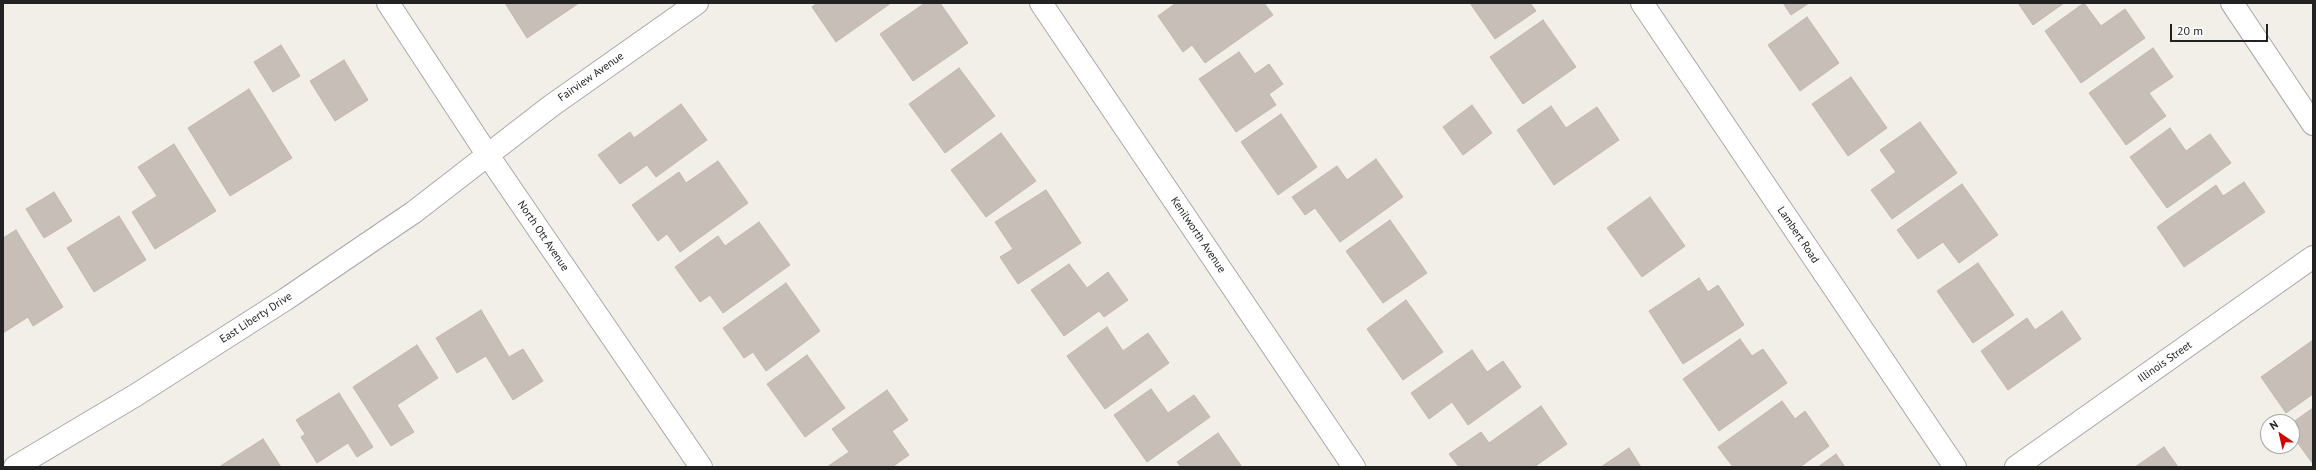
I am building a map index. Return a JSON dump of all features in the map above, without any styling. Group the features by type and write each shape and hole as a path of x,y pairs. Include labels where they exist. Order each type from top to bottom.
{"street":[{"name":"North Ott Avenue","path":"388,3 487,154 701,467"},
{"name":"Fairview Avenue","path":"487,154 551,106 696,3"},
{"name":"Kenilworth Avenue","path":"1041,3 1354,467"},
{"name":"Lambert Road","path":"1642,3 1955,467"},
{"path":"2232,3 2313,124"},
{"name":"East Liberty Drive","path":"15,467 129,400 286,299 414,212 487,154"},
{"name":"Illinois Street","path":"2016,467 2313,257"}],"building":[{"path":"505,3 579,3 527,38"},
{"path":"817,3 891,3 836,42 812,7"},
{"path":"925,3 940,3 968,43 913,81 880,34"},
{"path":"1176,3 1264,3 1273,15 1205,63 1192,45 1183,52 1158,16"},
{"path":"1470,3 1530,3 1536,11 1495,39"},
{"path":"1783,3 1809,3 1791,15"},
{"path":"2018,3 2064,3 2033,25"},
{"path":"2084,3 2101,26 2125,9 2145,38 2081,83 2045,31"},
{"path":"1807,17 1839,63 1800,91 1768,45"},
{"path":"1543,20 1576,67 1523,104 1490,57"},
{"path":"281,45 300,76 273,92 254,62"},
{"path":"2153,48 2173,77 2149,93 2166,116 2126,145 2089,93"},
{"path":"1239,52 1255,74 1269,64 1283,84 1269,94 1276,105 1236,132 1199,79"},
{"path":"344,60 368,100 335,121 310,81"},
{"path":"959,68 995,116 945,153 909,104"},
{"path":"1851,77 1887,128 1848,156 1812,104"},
{"path":"249,89 292,158 230,196 188,128"},
{"path":"681,104 707,140 656,177 647,165 620,184 598,155 630,132 634,138"},
{"path":"1472,105 1492,133 1463,155 1443,127"},
{"path":"1551,106 1566,128 1597,107 1619,140 1554,185 1517,130"},
{"path":"1281,114 1317,167 1278,195 1241,142"},
{"path":"1920,122 1957,173 1892,219 1871,190 1896,172 1880,150"},
{"path":"2170,128 2186,151 2210,134 2231,163 2167,208 2130,157"},
{"path":"1001,133 1036,181 986,217 951,170"},
{"path":"174,144 216,211 155,249 132,212 157,196 138,167"},
{"path":"1376,159 1403,197 1340,242 1315,208 1305,215 1292,197 1337,166 1347,180"},
{"path":"718,161 748,203 680,252 667,234 658,241 632,205 679,172 686,183"},
{"path":"2244,182 2265,212 2184,267 2157,227 2216,185 2223,196"},
{"path":"1962,184 1998,235 1959,263 1943,242 1918,259 1897,230"},
{"path":"1046,190 1081,243 1018,284 1000,257 1013,249 995,222"},
{"path":"54,192 72,221 44,238 26,209"},
{"path":"1650,197 1685,246 1642,277 1607,228"},
{"path":"119,216 146,260 94,292 67,248"},
{"path":"1390,220 1427,273 1383,303 1346,251"},
{"path":"759,222 790,265 723,313 710,295 700,302 675,267 718,236 725,246"},
{"path":"16,230 63,307 33,326 28,317 3,333 3,238"},
{"path":"1978,263 2014,315 1973,343 1937,291"},
{"path":"1069,264 1087,288 1108,272 1128,300 1104,317 1099,311 1064,336 1031,290"},
{"path":"1699,278 1708,292 1718,285 1744,325 1683,364 1649,311"},
{"path":"786,283 820,331 766,371 753,352 744,358 723,328"},
{"path":"1406,300 1443,352 1403,380 1367,329"},
{"path":"481,310 509,357 523,349 543,381 513,400 486,356 457,373 436,338"},
{"path":"2062,311 2081,339 2008,390 1981,351 2027,318 2035,330"},
{"path":"1107,327 1123,351 1148,333 1169,363 1105,409 1067,356"},
{"path":"1740,339 1752,356 1763,349 1787,383 1719,431 1683,379"},
{"path":"2313,340 2313,394 2286,413 2261,377"},
{"path":"417,345 438,378 397,405 414,432 391,446 353,387"},
{"path":"1472,350 1487,372 1503,361 1521,387 1468,425 1452,402 1429,419 1411,393"},
{"path":"807,355 845,408 805,437 767,384"},
{"path":"1151,389 1168,413 1194,395 1210,417 1147,462 1114,415"},
{"path":"887,390 908,420 892,431 909,455 892,467 827,467 849,452 832,429"},
{"path":"339,393 373,447 357,457 348,443 317,463 301,437 305,434 296,420"},
{"path":"1782,401 1795,419 1805,411 1829,446 1800,467 1733,467 1718,447"},
{"path":"1541,406 1567,444 1534,467 1459,467 1449,454 1481,432 1489,443"},
{"path":"2313,408 2313,464 2300,446 2300,417"},
{"path":"1218,433 1242,467 1181,467 1177,462"},
{"path":"263,439 281,467 219,467"},
{"path":"2164,447 2178,467 2135,467"},
{"path":"1629,448 1641,467 1601,467"},
{"path":"1836,454 1845,467 1818,467"}]}
